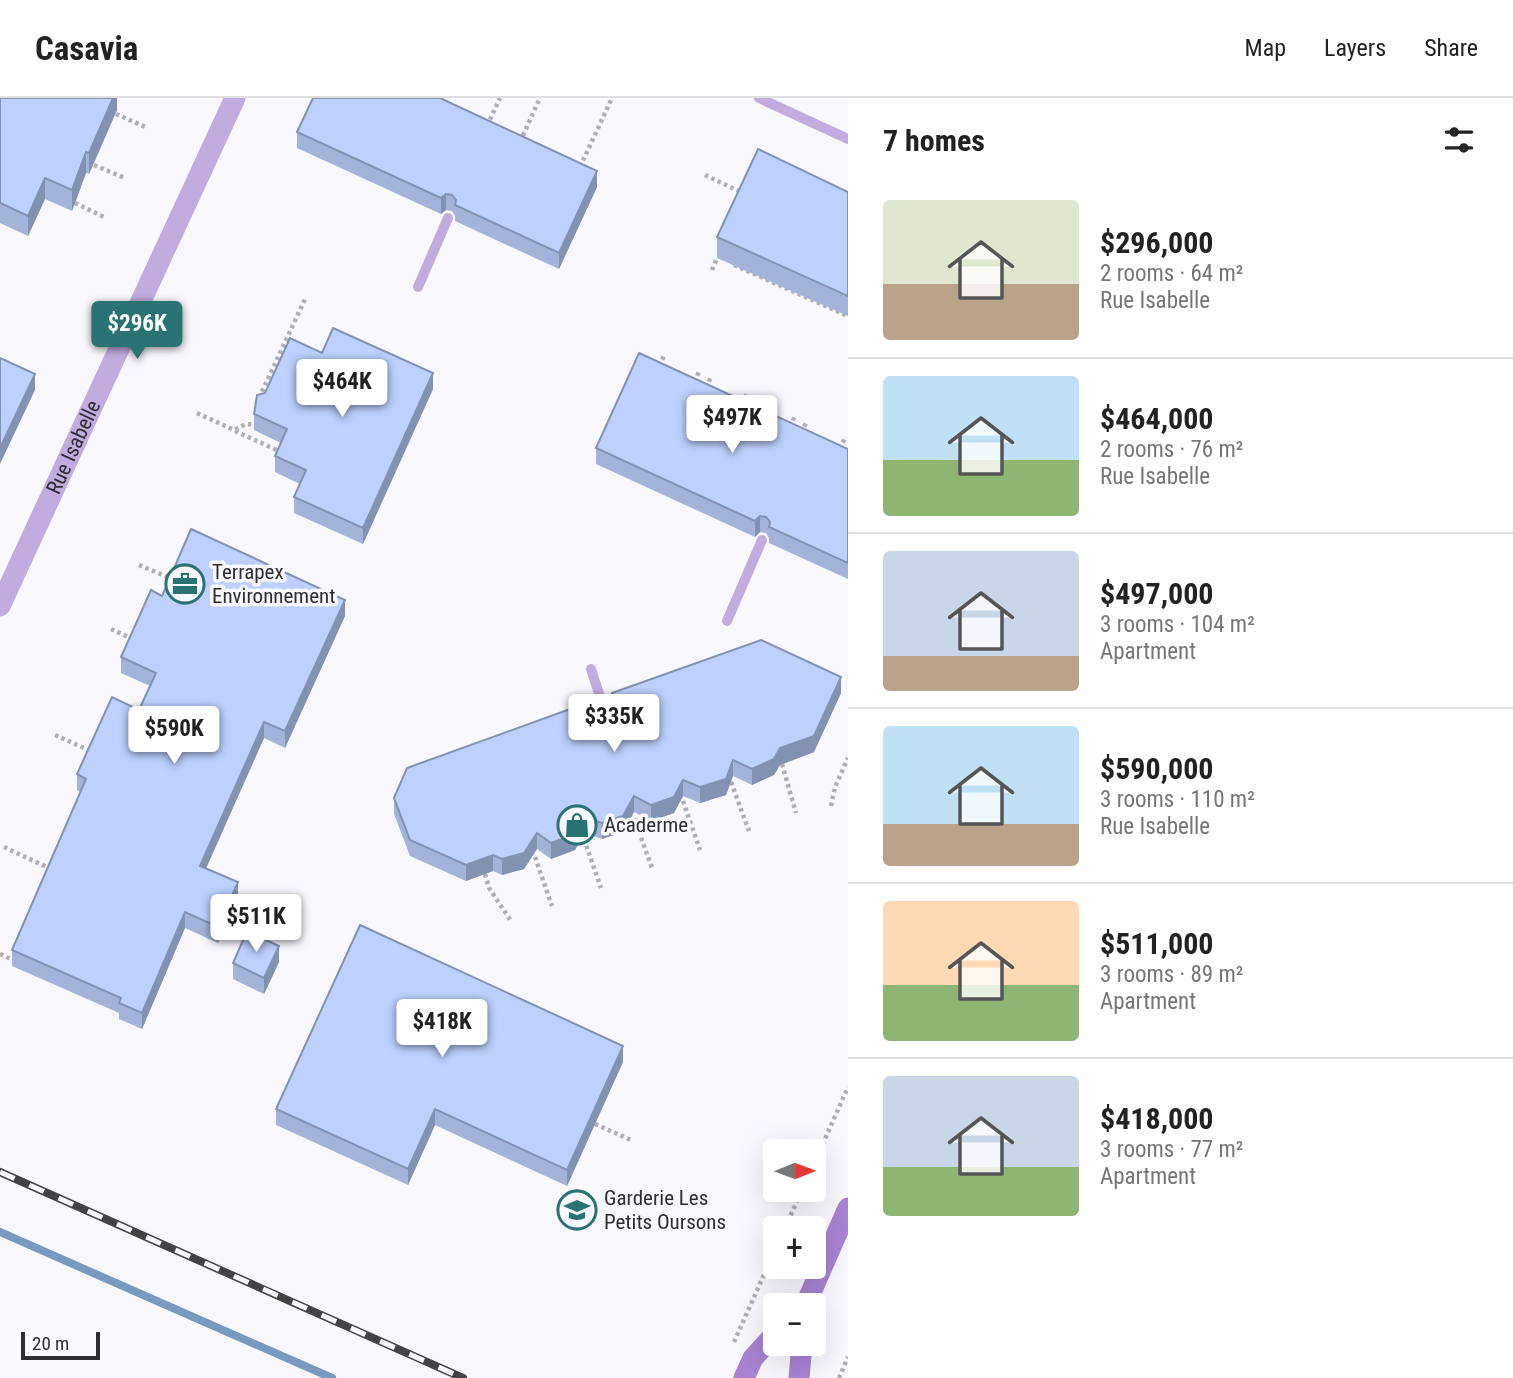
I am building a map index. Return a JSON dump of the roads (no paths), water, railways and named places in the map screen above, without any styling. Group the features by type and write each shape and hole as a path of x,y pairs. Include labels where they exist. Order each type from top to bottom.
{"main road":[{"path":"809,1293 848,1208"},
{"path":"744,1378 753,1358 763,1347"},
{"path":"799,1378 801,1356"}],"street":[{"name":"Rue Isabelle","path":"0,606 235,98"}],"lane":[{"path":"759,98 848,139"},
{"path":"418,287 448,218"},
{"path":"727,621 762,540"},
{"path":"591,669 604,712"}],"waterway":[{"path":"0,1232 332,1378"}],"railway":[{"path":"0,1172 463,1378"}],"place":[{"name":"Terrapex Environnement","path":"185,584"},
{"name":"Acaderme","path":"577,825"},
{"name":"Garderie Les Petits Oursons","path":"577,1210"}]}
